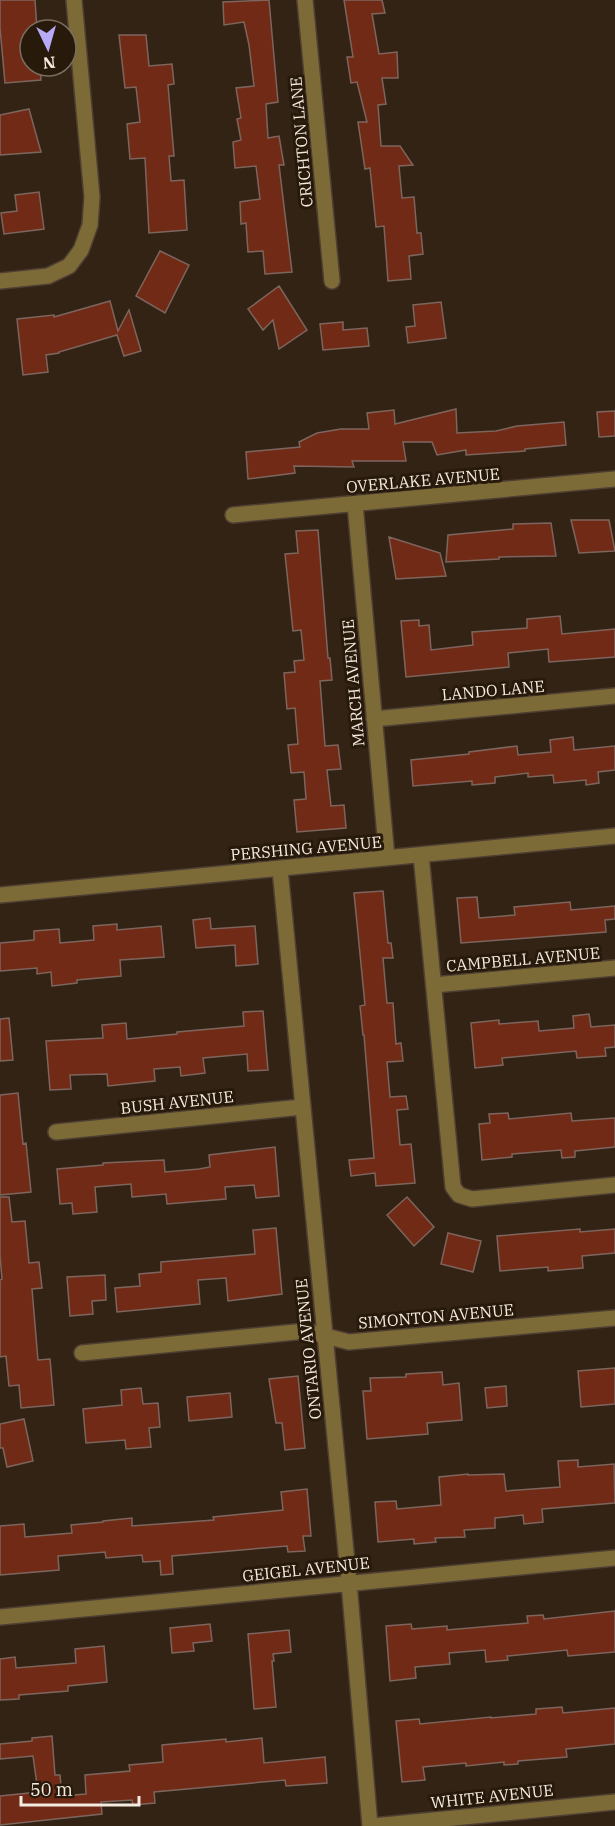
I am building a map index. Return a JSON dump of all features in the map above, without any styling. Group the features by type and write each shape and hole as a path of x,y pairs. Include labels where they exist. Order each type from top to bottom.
{"street":[{"path":"0,281 48,276 69,266 81,250 90,225 92,196 74,0"},
{"name":"CRICHTON LANE","path":"305,0 332,281"},
{"name":"OVERLAKE AVENUE","path":"233,515 615,479"},
{"name":"MARCH AVENUE","path":"355,504 387,858"},
{"name":"LANDO LANE","path":"374,719 615,696"},
{"name":"PERSHING AVENUE","path":"0,895 615,836"},
{"path":"421,855 453,1187 459,1195 472,1199 615,1185"},
{"name":"ONTARIO AVENUE","path":"280,869 371,1826"},
{"name":"CAMPBELL AVENUE","path":"434,985 615,968"},
{"name":"BUSH AVENUE","path":"56,1132 302,1107"},
{"name":"SIMONTON AVENUE","path":"82,1353 306,1331 349,1342 615,1318"},
{"name":"GEIGEL AVENUE","path":"0,1617 615,1558"},
{"name":"WHITE AVENUE","path":"371,1826 615,1802"}],"building":[{"path":"0,0 35,0 36,18 18,18 18,78 41,78 41,80 5,83"},
{"path":"269,0 278,102 266,104 268,138 279,136 284,165 279,165 292,272 265,274 263,251 248,252 246,223 241,224 240,202 260,199 256,166 235,168 233,142 241,140 237,119 241,118 236,88 254,86 249,45 244,22 224,25 223,2"},
{"path":"344,0 382,0 385,13 372,14 379,54 397,52 398,78 382,78 386,104 378,105 381,146 400,146 413,165 399,166 402,198 414,197 417,233 421,233 423,254 409,256 411,279 388,281 384,226 376,227 370,168 365,169 358,122 367,122 357,82 351,83 347,57 353,57"},
{"path":"119,35 146,35 149,66 172,64 174,84 168,85 174,156 169,156 171,181 184,180 187,230 149,233 145,158 130,159 127,124 140,122 136,87 125,88"},
{"path":"29,109 41,152 0,155 0,115"},
{"path":"39,192 44,229 4,234 1,213 17,211 15,195"},
{"path":"160,251 189,265 165,313 136,296"},
{"path":"279,286 307,330 279,349 273,320 263,330 248,309"},
{"path":"110,301 118,331 129,310 141,351 124,356 117,335 46,355 48,372 23,375 17,319 54,315 54,317"},
{"path":"441,302 446,338 408,343 406,327 415,326 413,305"},
{"path":"343,322 343,330 367,328 369,346 323,350 320,324"},
{"path":"456,409 457,433 496,431 517,426 564,422 566,445 525,449 525,451 466,455 466,450 437,455 432,442 403,442 406,461 352,461 354,467 294,466 295,473 248,479 246,452 300,447 299,442 317,433 341,429 369,429 367,413 394,410 395,424"},
{"path":"615,411 615,436 599,437 597,412"},
{"path":"571,520 609,520 615,551 579,553"},
{"path":"551,523 556,556 499,557 499,559 446,562 448,535 513,529 513,524"},
{"path":"318,530 328,658 330,658 332,680 320,681 325,746 338,745 341,769 327,770 331,806 344,805 346,828 297,832 294,800 306,799 304,772 291,773 288,745 298,744 295,708 287,709 284,673 295,672 294,661 304,660 301,630 293,631 285,554 298,553 296,531"},
{"path":"389,537 440,553 446,576 396,579"},
{"path":"560,616 562,634 615,629 615,657 549,662 548,649 508,653 509,667 406,677 401,621 419,620 419,626 429,625 431,650 473,645 472,632 527,628 527,619"},
{"path":"573,737 574,750 615,746 615,770 598,772 599,783 586,785 586,780 554,783 553,775 528,777 528,773 495,777 495,783 472,785 472,781 413,786 411,760 517,746 518,755 551,752 550,740"},
{"path":"383,891 388,943 391,943 393,958 383,958 387,1003 393,1003 396,1044 401,1043 403,1061 387,1062 390,1097 406,1096 408,1109 397,1110 400,1145 411,1144 415,1183 376,1186 375,1173 351,1176 349,1160 374,1158 360,1006 365,1005 354,893"},
{"path":"477,897 479,918 515,915 514,907 570,902 571,910 615,906 615,919 605,920 606,932 461,943 457,898"},
{"path":"210,918 211,929 255,926 258,964 236,966 235,945 196,948 193,920"},
{"path":"117,924 117,930 161,926 164,957 120,960 121,976 77,980 77,983 52,986 51,972 37,974 37,968 0,971 0,943 34,940 34,931 59,929 60,943 94,940 93,926"},
{"path":"263,1011 268,1070 248,1071 247,1054 203,1058 205,1073 181,1076 180,1067 154,1069 155,1081 108,1086 107,1074 70,1075 71,1089 50,1090 46,1041 103,1038 102,1025 126,1023 127,1039 244,1026 243,1012"},
{"path":"589,1014 591,1027 615,1025 615,1047 605,1048 606,1056 577,1058 576,1051 502,1058 503,1065 475,1068 471,1023 499,1020 499,1024 538,1021 539,1031 574,1028 573,1016"},
{"path":"9,1018 13,1060 0,1061 0,1019"},
{"path":"18,1093 31,1192 0,1195 0,1095"},
{"path":"508,1113 509,1119 571,1113 572,1121 615,1118 615,1147 575,1151 575,1157 562,1158 561,1150 512,1154 512,1157 482,1160 479,1124 490,1123 489,1114"},
{"path":"275,1147 279,1196 256,1198 254,1185 225,1187 226,1199 167,1204 166,1194 132,1197 131,1184 95,1187 97,1212 73,1214 72,1203 60,1204 57,1169 103,1165 103,1163 164,1160 165,1172 199,1169 210,1167 209,1155"},
{"path":"0,1197 9,1197 12,1222 25,1221 29,1263 39,1262 42,1288 32,1289 38,1360 50,1359 54,1405 21,1408 19,1385 9,1386 6,1356 0,1357 0,1280 2,1279"},
{"path":"407,1197 434,1227 414,1246 387,1215"},
{"path":"276,1228 282,1294 228,1301 226,1278 198,1280 200,1304 117,1312 115,1288 140,1286 139,1274 161,1272 161,1262 255,1254 253,1230"},
{"path":"580,1229 580,1232 615,1229 615,1253 582,1256 583,1268 548,1271 548,1267 500,1271 497,1236"},
{"path":"448,1233 481,1241 473,1272 441,1264"},
{"path":"105,1275 106,1300 92,1301 93,1314 70,1316 67,1277"},
{"path":"615,1368 615,1404 581,1407 578,1371"},
{"path":"442,1372 443,1385 459,1383 462,1420 427,1423 428,1434 367,1439 363,1391 371,1391 370,1378 406,1377 406,1374"},
{"path":"298,1376 305,1448 285,1450 282,1423 276,1423 269,1379"},
{"path":"506,1386 507,1406 487,1408 485,1388"},
{"path":"141,1388 143,1404 158,1403 160,1427 149,1428 151,1447 126,1449 125,1440 86,1443 83,1409 122,1405 121,1390"},
{"path":"230,1393 232,1417 189,1421 187,1397"},
{"path":"24,1419 33,1461 7,1467 3,1448 0,1448 0,1424"},
{"path":"578,1460 578,1467 614,1464 615,1503 542,1509 543,1522 524,1524 523,1515 495,1518 495,1528 464,1530 465,1537 435,1538 436,1542 414,1544 414,1539 378,1542 375,1502 396,1501 397,1509 441,1505 439,1477 468,1474 504,1474 506,1491 560,1487 558,1461"},
{"path":"307,1489 311,1536 303,1536 305,1551 288,1552 287,1546 172,1556 173,1574 161,1575 160,1561 143,1562 142,1555 106,1558 105,1552 58,1556 59,1570 0,1575 0,1526 24,1524 25,1537 72,1533 71,1525 132,1518 132,1526 214,1520 213,1517 283,1510 281,1492"},
{"path":"615,1611 615,1652 568,1656 567,1650 507,1656 508,1660 486,1662 485,1650 449,1653 450,1664 415,1667 416,1678 390,1681 386,1626 411,1624 412,1629 447,1626 447,1630 528,1623 527,1616 543,1615 544,1619"},
{"path":"210,1624 212,1641 193,1643 194,1651 172,1653 170,1628"},
{"path":"289,1630 291,1652 273,1654 276,1707 254,1709 248,1634"},
{"path":"104,1646 107,1682 68,1686 68,1691 19,1695 19,1699 0,1700 0,1659 15,1657 16,1668 76,1663 75,1649"},
{"path":"562,1707 563,1713 615,1708 615,1744 566,1749 567,1757 518,1761 518,1764 504,1765 504,1762 466,1766 466,1763 423,1767 425,1780 402,1782 396,1721 419,1719 420,1724 536,1714 536,1709"},
{"path":"52,1736 55,1775 60,1775 62,1796 86,1794 85,1775 130,1771 129,1765 163,1762 162,1745 226,1739 226,1742 262,1738 264,1763 325,1757 327,1783 286,1786 285,1780 154,1792 155,1803 133,1805 132,1800 101,1802 102,1814 0,1825 0,1796 38,1792 33,1756 0,1759 0,1744 32,1741 32,1738"}]}
